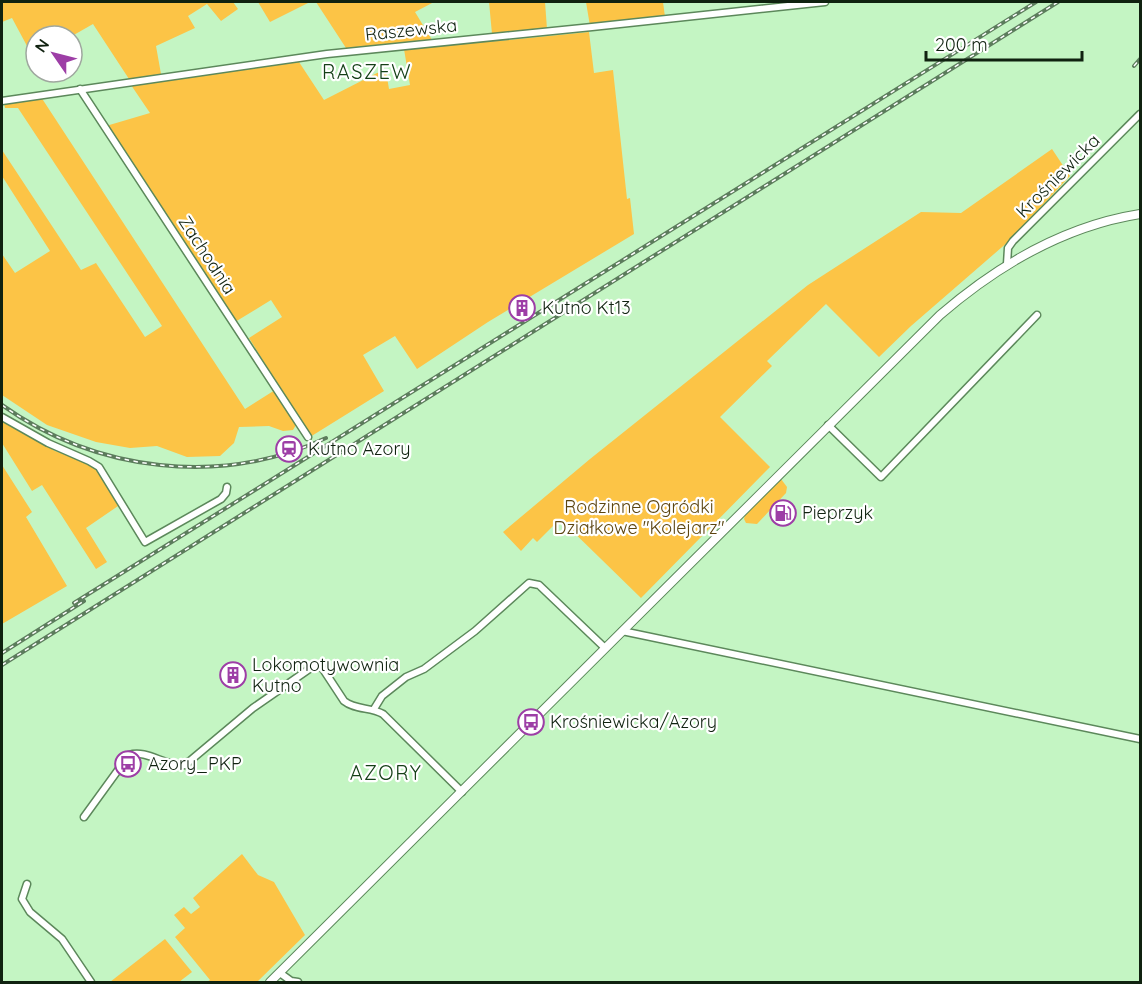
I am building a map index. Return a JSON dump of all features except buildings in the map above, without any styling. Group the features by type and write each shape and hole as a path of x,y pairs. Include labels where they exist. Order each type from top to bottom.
{"main road":[{"path":"270,982 940,315 974,286 1007,264 1067,234 1140,214"}],"street":[{"name":"Raszewska","path":"2,101 327,54 825,2"},
{"name":"Zachodnia","path":"80,89 308,436"},
{"name":"Krośniewicka","path":"1007,264 1008,248 1013,241 1140,114"},
{"path":"828,425 881,477 1037,315"},
{"path":"2,417 48,443 99,467 145,542 220,499 226,493 227,487"},
{"path":"374,710 382,696 406,677 424,669 475,631 529,583 539,585 605,648"},
{"path":"622,631 1140,739"},
{"path":"84,817 129,755 136,753 176,765 184,765 253,708 315,665 323,669 348,705 374,710 390,720 462,792"},
{"path":"27,884 22,899 26,908 62,939 91,982"},
{"path":"280,973 291,981 298,982"}],"green space":[{"path":"2,2 233,2 238,9 221,21 207,4 188,16 195,28 156,46 161,74 129,79 93,24 84,29 84,24 24,24 24,40 12,18 2,22"},
{"path":"258,2 310,2 270,22"},
{"path":"316,2 434,2 415,12 432,40 346,48"},
{"path":"489,2 545,2 547,29 492,34"},
{"path":"586,2 663,2 665,17 590,26"},
{"path":"589,32 594,73 613,70 627,199 630,198 634,234 488,322 417,369 395,336 363,355 384,391 310,437 249,338 282,317 271,300 235,322 106,126 150,113 131,85 170,77 299,62 324,100 377,73 386,71 389,89 410,85 404,49 436,44 498,41"},
{"path":"41,97 245,409 275,390 293,416 296,425 293,430 283,431 269,426 239,427 234,443 220,456 187,457 157,446 130,448 96,442 47,425 2,395 2,254 15,273 50,251 2,176 2,150 81,270 96,263 145,337 162,326 18,108 5,108 4,103"},
{"name":"Rodzinne Ogródki Działkowe \"Kolejarz\"","path":"1052,149 1070,176 1009,241 911,326 879,357 826,304 767,361 772,366 720,417 770,467 641,598 560,519 537,542 533,538 521,551 503,532 590,459 808,285 921,212 961,213"},
{"path":"2,420 55,451 92,464 100,470 121,504 86,528 107,562 96,569 42,485 32,491 2,443"},
{"path":"2,465 32,512 26,517 67,586 2,624"},
{"path":"781,479 787,487 786,493 757,524 746,523 745,515"},
{"path":"242,854 258,875 274,882 305,935 257,982 207,982 210,980 175,937 185,928 174,915 184,907 191,914 200,907 193,898"},
{"path":"165,939 192,972 179,982 110,982"}],"railway":[{"path":"74,603 1036,2"},
{"path":"2,665 1058,2"},
{"path":"1134,66 1140,59"},
{"path":"2,405 39,428 78,445 118,458 160,465 202,467 244,463 286,453 326,438"},
{"path":"2,653 84,601"}],"place":[{"name":"Kutno Kt13","path":"522,308"},
{"name":"Kutno Azory","path":"289,449"},
{"name":"Pieprzyk","path":"783,513"},
{"name":"Lokomotywownia Kutno","path":"233,675"},
{"name":"Krośniewicka/Azory","path":"531,722"},
{"name":"Azory_PKP","path":"128,764"}],"district":[{"name":"RASZEW","path":"367,72"},
{"name":"AZORY","path":"386,773"}]}
